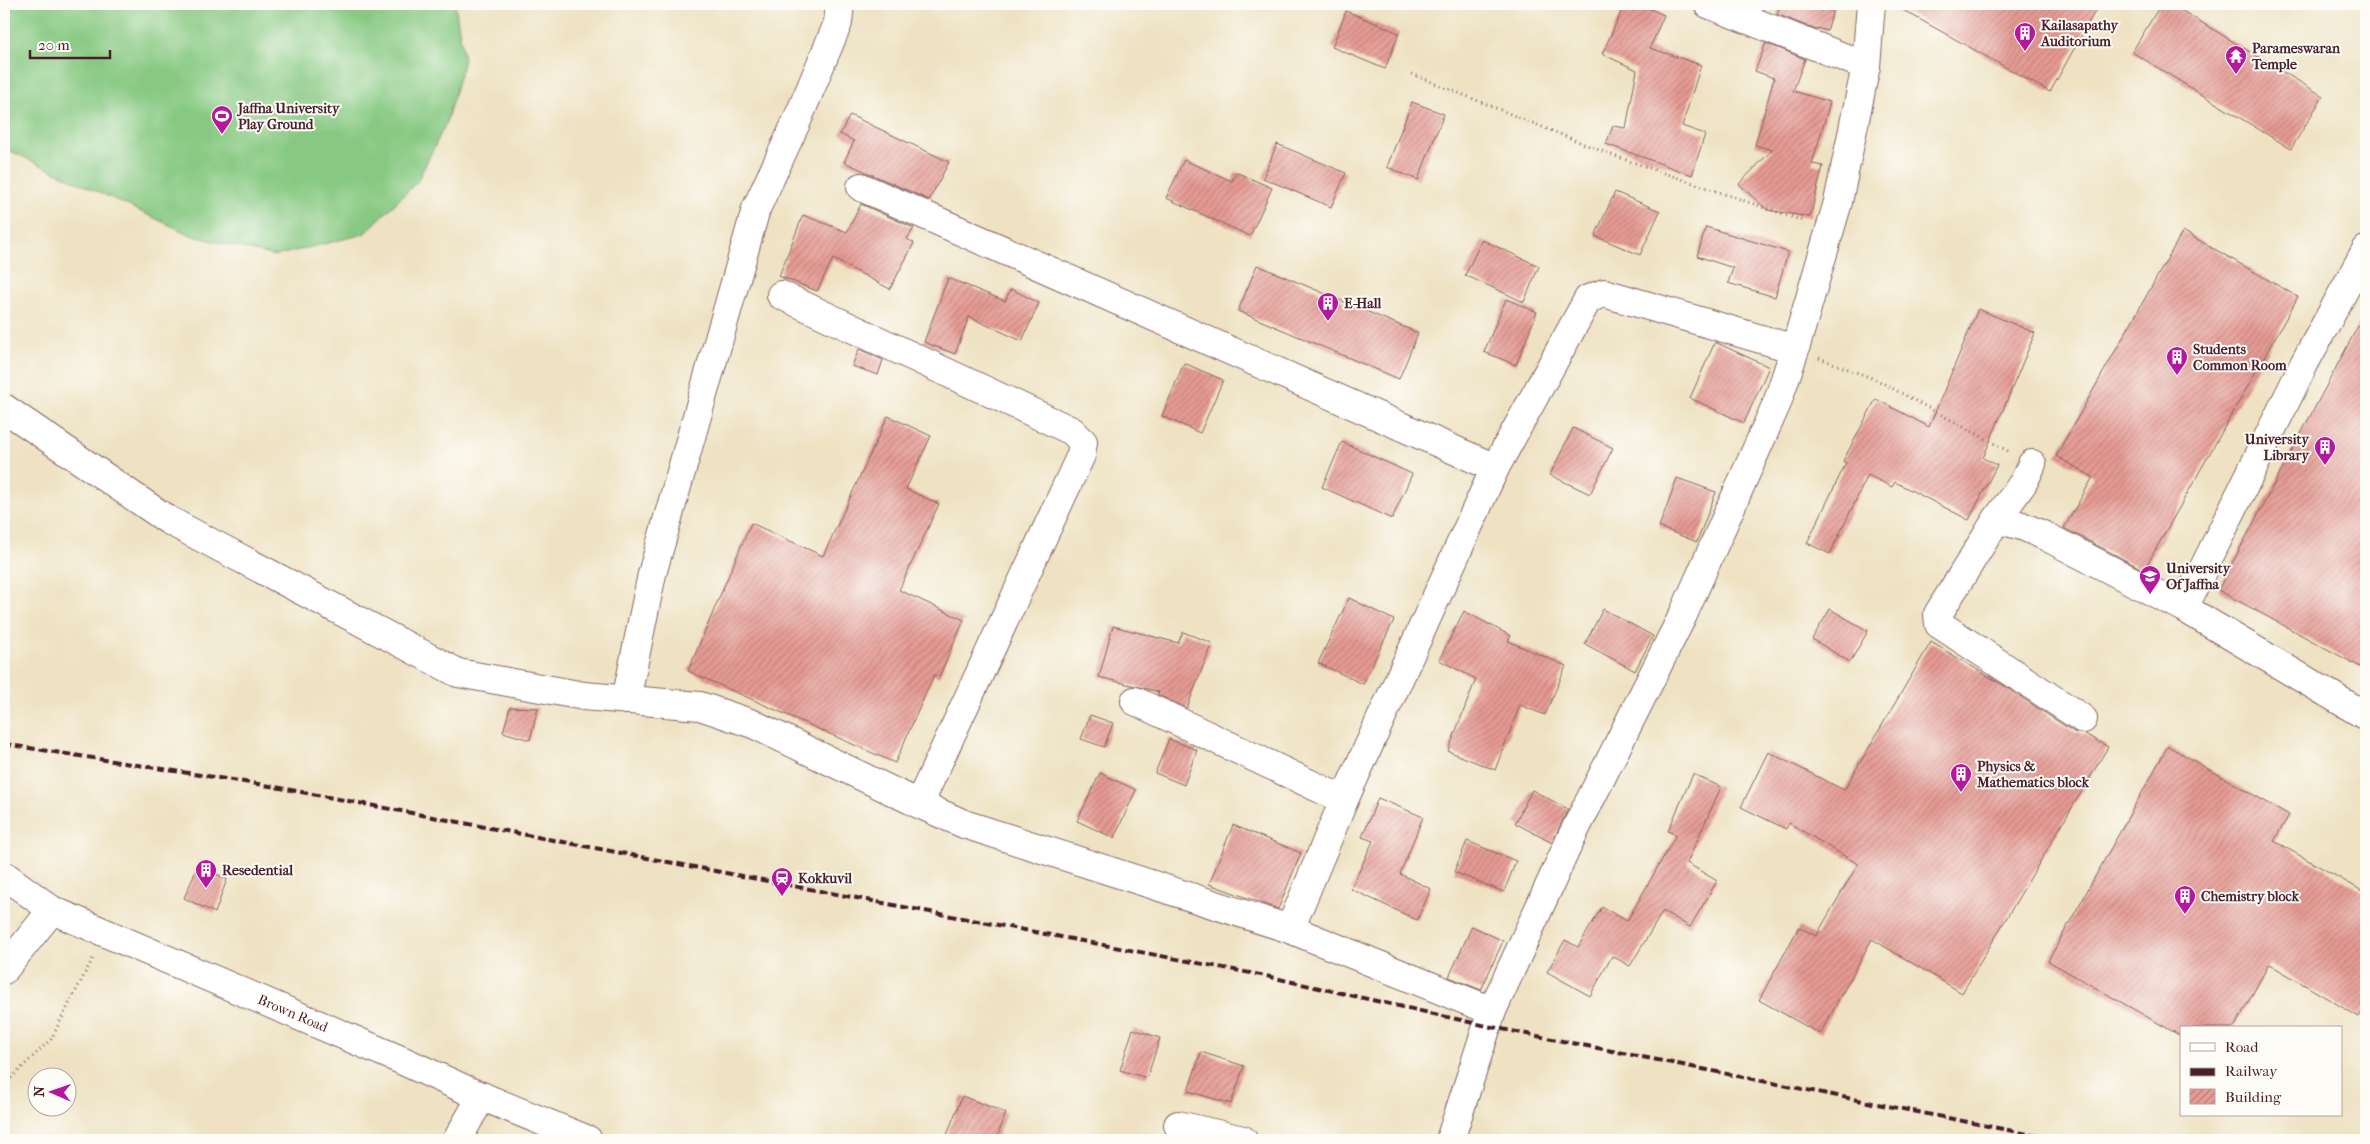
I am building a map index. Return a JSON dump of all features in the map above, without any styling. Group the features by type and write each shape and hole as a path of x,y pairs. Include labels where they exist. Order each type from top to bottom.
{"street":[{"path":"626,700 652,574 756,209 796,123 838,23 840,4"},
{"path":"1708,4 1866,66"},
{"path":"1450,1140 1492,1011 1572,836 1683,615 1777,402 1795,349 1838,202 1866,66 1871,4"},
{"path":"861,187 1495,468"},
{"path":"2184,608 2304,364 2366,250"},
{"path":"1290,929 1344,800 1495,468 1588,299 1604,293 1795,349"},
{"path":"781,295 1072,431 1083,442 1081,455 919,804"},
{"path":"4,408 168,520 458,673 584,696 700,706 753,724 964,824 1290,929 1492,1011"},
{"path":"2032,464 2023,482 1997,519 1938,614 1938,624 2083,719"},
{"path":"1997,519 2022,526 2045,536 2184,608 2366,716"},
{"path":"1135,701 1344,800"},
{"name":"Brown Road","path":"4,875 52,910 588,1140"},
{"path":"4,970 52,910"},
{"path":"457,1140 482,1096"},
{"path":"1178,1125 1243,1140"}],"path":[{"path":"1412,74 1609,154 1830,230"},
{"path":"1795,349 1877,380 2032,464"},
{"path":"4,1085 51,1039 105,933"}],"green space":[{"name":"Jaffna University Play Ground","path":"4,4 455,4 464,60 446,123 417,182 364,234 275,256 193,236 4,148"}],"building":[{"path":"1625,4 1639,4 1664,15 1650,48 1701,65 1682,126 1705,134 1692,175 1606,144 1613,126 1626,128 1637,70 1602,54"},
{"path":"1781,4 1835,4 1827,31 1817,28 1816,30 1777,14"},
{"name":"Kailasapathy Auditorium","path":"1892,4 2099,4 2050,92"},
{"path":"2161,4 2171,4 2323,96 2291,149 2132,52"},
{"path":"1346,11 1399,33 1385,69 1332,47"},
{"path":"1766,43 1805,59 1793,91 1830,102 1812,164 1823,166 1810,217 1767,210 1739,184 1772,150 1755,145 1774,78 1755,71"},
{"path":"1412,102 1444,114 1418,180 1387,167"},
{"path":"850,115 949,162 929,200 844,162 854,141 840,134"},
{"path":"1277,144 1346,173 1331,207 1263,178"},
{"path":"1184,160 1232,181 1236,172 1272,188 1250,236 1166,198"},
{"path":"1615,192 1660,211 1640,255 1595,236"},
{"path":"861,204 914,228 907,239 914,243 890,289 833,259 817,291 779,276 803,215 847,232"},
{"path":"1706,227 1788,252 1775,297 1728,283 1733,268 1697,256"},
{"name":"Students Common Room","path":"2183,231 2298,297 2144,570 2064,528 2093,477 2056,456"},
{"path":"1482,240 1539,266 1524,302 1465,275"},
{"name":"E-Hall","path":"1257,265 1418,333 1399,379 1238,311"},
{"path":"948,278 1005,301 1011,289 1039,303 1022,341 969,317 955,354 924,342"},
{"path":"1506,299 1537,312 1516,365 1484,352"},
{"path":"1978,309 2035,333 1983,458 1997,465 1969,520 1895,482 1892,487 1868,475 1830,554 1807,543 1846,463 1843,461 1876,399 1929,427"},
{"name":"University Library","path":"2366,311 2366,670 2218,590"},
{"path":"1715,342 1769,367 1744,423 1690,398"},
{"path":"859,349 883,360 878,375 852,366"},
{"path":"1184,363 1223,380 1200,433 1162,416"},
{"path":"888,416 931,436 906,489 939,504 899,590 964,620 939,677 934,675 895,763 688,671 751,523 823,556"},
{"path":"1573,428 1613,448 1590,494 1550,475"},
{"path":"1342,442 1412,474 1392,519 1322,487"},
{"path":"1677,478 1716,492 1697,542 1659,527"},
{"path":"1349,598 1394,620 1363,684 1318,663"},
{"path":"1603,609 1653,636 1635,671 1585,644"},
{"path":"1830,609 1868,631 1850,662 1812,639"},
{"path":"1464,611 1511,636 1508,641 1566,666 1545,715 1520,705 1495,770 1448,751 1476,679 1439,660"},
{"path":"1113,626 1178,643 1183,632 1212,643 1187,708 1158,695 1159,692 1099,677"},
{"name":"Physics & Mathematics block","path":"1931,642 2003,685 2074,732 2085,734 2108,747 1962,993 1872,939 1820,1034 1759,1000 1799,927 1816,936 1858,864 1789,823 1786,829 1741,807 1768,752 1844,790"},
{"path":"510,707 538,708 530,740 503,732"},
{"path":"1090,715 1113,723 1104,747 1081,739"},
{"path":"1169,739 1197,750 1184,785 1155,773"},
{"name":"Chemistry block","path":"2168,746 2289,815 2274,841 2366,893 2366,1005 2359,1017 2269,964 2235,1026 2180,1026 2180,1035 2048,961"},
{"path":"1100,773 1136,790 1114,838 1077,821"},
{"path":"1693,774 1721,787 1687,863 1717,881 1690,927 1663,911 1630,966 1612,956 1590,996 1547,972 1565,940 1578,947 1602,907 1627,921 1676,835 1668,831"},
{"path":"1532,790 1568,809 1552,843 1515,823"},
{"path":"1378,798 1423,817 1400,874 1431,889 1417,920 1351,889 1373,841 1362,837"},
{"path":"1233,825 1301,853 1278,909 1209,884"},
{"path":"1467,841 1516,861 1504,892 1454,872"},
{"name":"Resedential","path":"198,866 227,879 215,913 184,898"},
{"path":"1472,926 1503,941 1481,990 1449,977"},
{"path":"1133,1029 1160,1038 1147,1078 1120,1070"},
{"path":"1201,1052 1244,1066 1231,1104 1188,1091"},
{"path":"962,1096 1006,1113 996,1140 945,1140"}],"railway":[{"path":"4,744 270,786 1266,976 1487,1026 2058,1140"}],"place":[{"name":"Kailasapathy Auditorium","path":"2025,52"},
{"name":"Parameswaran Temple","path":"2236,75"},
{"name":"Jaffna University Play Ground","path":"222,135"},
{"name":"E-Hall","path":"1328,322"},
{"name":"Students Common Room","path":"2177,376"},
{"name":"University Library","path":"2325,466"},
{"name":"University Of Jaffna","path":"2150,595"},
{"name":"Physics & Mathematics block","path":"1961,793"},
{"name":"Resedential","path":"206,889"},
{"name":"Kokkuvil","path":"782,897"},
{"name":"Chemistry block","path":"2185,915"}]}
